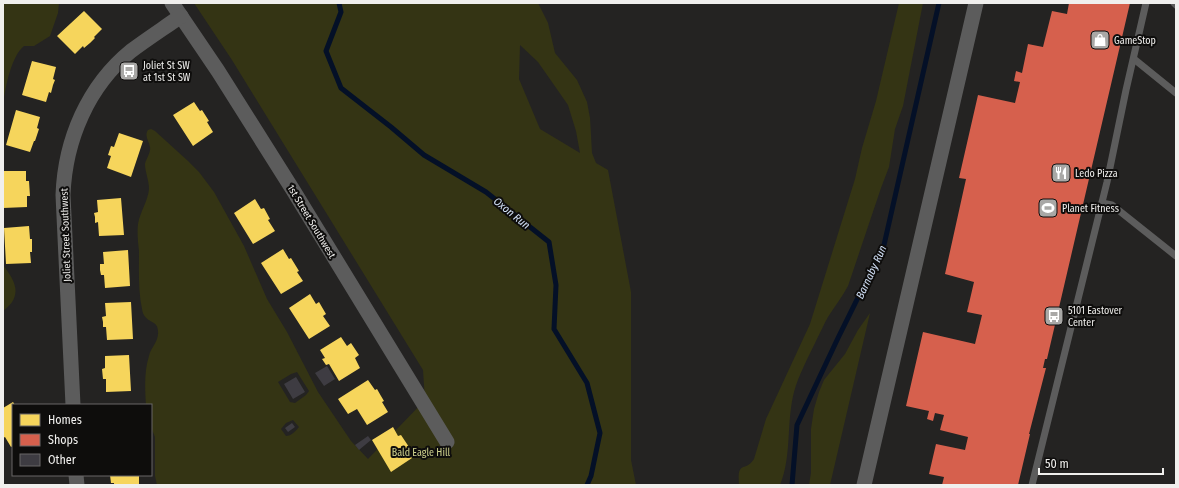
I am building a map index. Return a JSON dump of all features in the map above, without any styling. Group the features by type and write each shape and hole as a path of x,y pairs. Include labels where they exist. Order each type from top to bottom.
{"street":[{"name":"1st Street Southwest","path":"172,3 293,190 447,442"},
{"path":"864,485 976,3"},
{"name":"Joliet Street Southwest","path":"73,404 63,195 69,148 82,115 104,79 131,51 181,16"}],"lane":[{"path":"1032,485 1102,202 1146,3"},
{"path":"1134,59 1176,93"},
{"path":"1102,202 1112,205 1176,256"}],"green space":[{"path":"3,3 59,3 58,13 50,36 34,46 24,46 19,51 12,65 3,105"},
{"name":"Bald Eagle Hill","path":"194,3 538,3 548,23 555,53 577,80 587,102 590,118 592,153 596,163 608,170 631,292 631,460 636,485 157,485 155,476 155,437 152,430 152,404 146,404 145,387 147,362 156,341 158,331 156,325 143,314 139,287 138,224 149,189 145,164 150,149 146,134 148,130 151,129 155,131 199,172 214,192 244,246 267,299 287,332 318,392 351,441 368,459 425,400 423,370 232,60","holes":["520,45 538,62 568,105 576,131 580,153 540,129 519,79","297,372 309,391 295,403 290,402 278,382","293,420 299,427 295,432 286,436 281,429 286,423"]},
{"path":"899,3 923,3 903,106 895,129 889,167 848,286 828,317 796,385 790,415 788,451 784,474 780,485 739,485 740,469 751,463 754,459 766,419 810,324 855,179 862,148 876,101"},
{"path":"3,265 14,283 15,294 13,300 3,311"},
{"path":"870,313 830,485 809,485 811,473 811,429 814,409 819,392 824,380 845,354 858,330"}],"building: Homes":[{"path":"84,11 102,29 90,43 84,48 83,46 75,54 57,36"},
{"path":"32,61 56,67 53,79 55,80 51,93 49,92 46,102 22,95"},
{"path":"194,102 200,111 202,110 209,121 207,122 213,132 193,146 173,115"},
{"path":"16,110 40,117 37,128 39,129 30,152 6,145"},
{"path":"119,133 143,141 131,177 107,168 111,156 108,155 111,146 114,147"},
{"path":"3,171 26,171 26,181 29,181 30,196 27,196 27,207 3,208"},
{"path":"121,198 124,235 99,236 98,222 95,223 94,213 98,212 97,200"},
{"path":"255,199 261,209 264,208 270,219 268,220 275,231 253,244 234,213"},
{"path":"29,226 30,239 32,239 32,252 30,252 31,263 6,264 4,228"},
{"path":"283,249 289,259 291,258 303,281 281,294 261,263"},
{"path":"128,250 130,286 105,288 104,275 101,275 100,270 100,264 104,264 103,252"},
{"path":"310,294 316,304 319,302 326,314 323,316 330,326 309,339 289,308"},
{"path":"131,302 133,339 107,340 106,327 103,327 102,317 106,316 105,303"},
{"path":"341,337 347,346 351,343 359,355 355,358 360,368 339,381 329,364 326,365 322,359 325,358 320,350"},
{"path":"129,355 131,391 106,392 106,379 103,379 102,369 105,368 105,356"},
{"path":"368,380 375,390 377,389 388,412 367,425 357,409 348,414 338,399"},
{"path":"13,402 14,404 12,404 11,447 5,437 3,438 3,408"},
{"path":"393,427 398,436 401,435 409,447 406,449 412,458 391,472 372,440"},
{"path":"110,476 139,476 139,485 114,485 114,483 111,483"}],"building: Shops":[{"path":"1069,3 1130,3 1047,359 1045,359 1043,368 1046,368 1018,485 942,485 944,477 929,474 936,444 965,450 968,437 940,430 944,415 935,413 933,421 927,419 929,411 906,406 923,332 975,344 982,315 967,312 974,282 945,274 966,179 959,178 978,95 1015,103 1020,82 1014,81 1016,71 1022,73 1028,44 1043,47 1052,11 1067,14"}],"building: Other":[{"path":"327,366 335,379 324,386 315,373"},
{"path":"296,377 305,392 293,399 284,384"},
{"path":"292,423 295,427 288,432 285,428"},
{"path":"368,436 371,440 359,450 355,445"}],"waterway":[{"name":"Oxon Run","path":"339,3 341,12 326,51 341,88 424,155 486,192 549,242 556,285 554,329 587,383 600,433 591,476 587,485"},
{"name":"Barnaby Run","path":"792,485 797,425 884,245 939,3"}],"place":[{"name":"GameStop","path":"1100,40"},
{"name":"Joliet St SW at 1st St SW","path":"129,71"},
{"name":"Ledo Pizza","path":"1061,173"},
{"name":"Planet Fitness","path":"1048,208"},
{"name":"5101 Eastover Center","path":"1054,316"}]}
